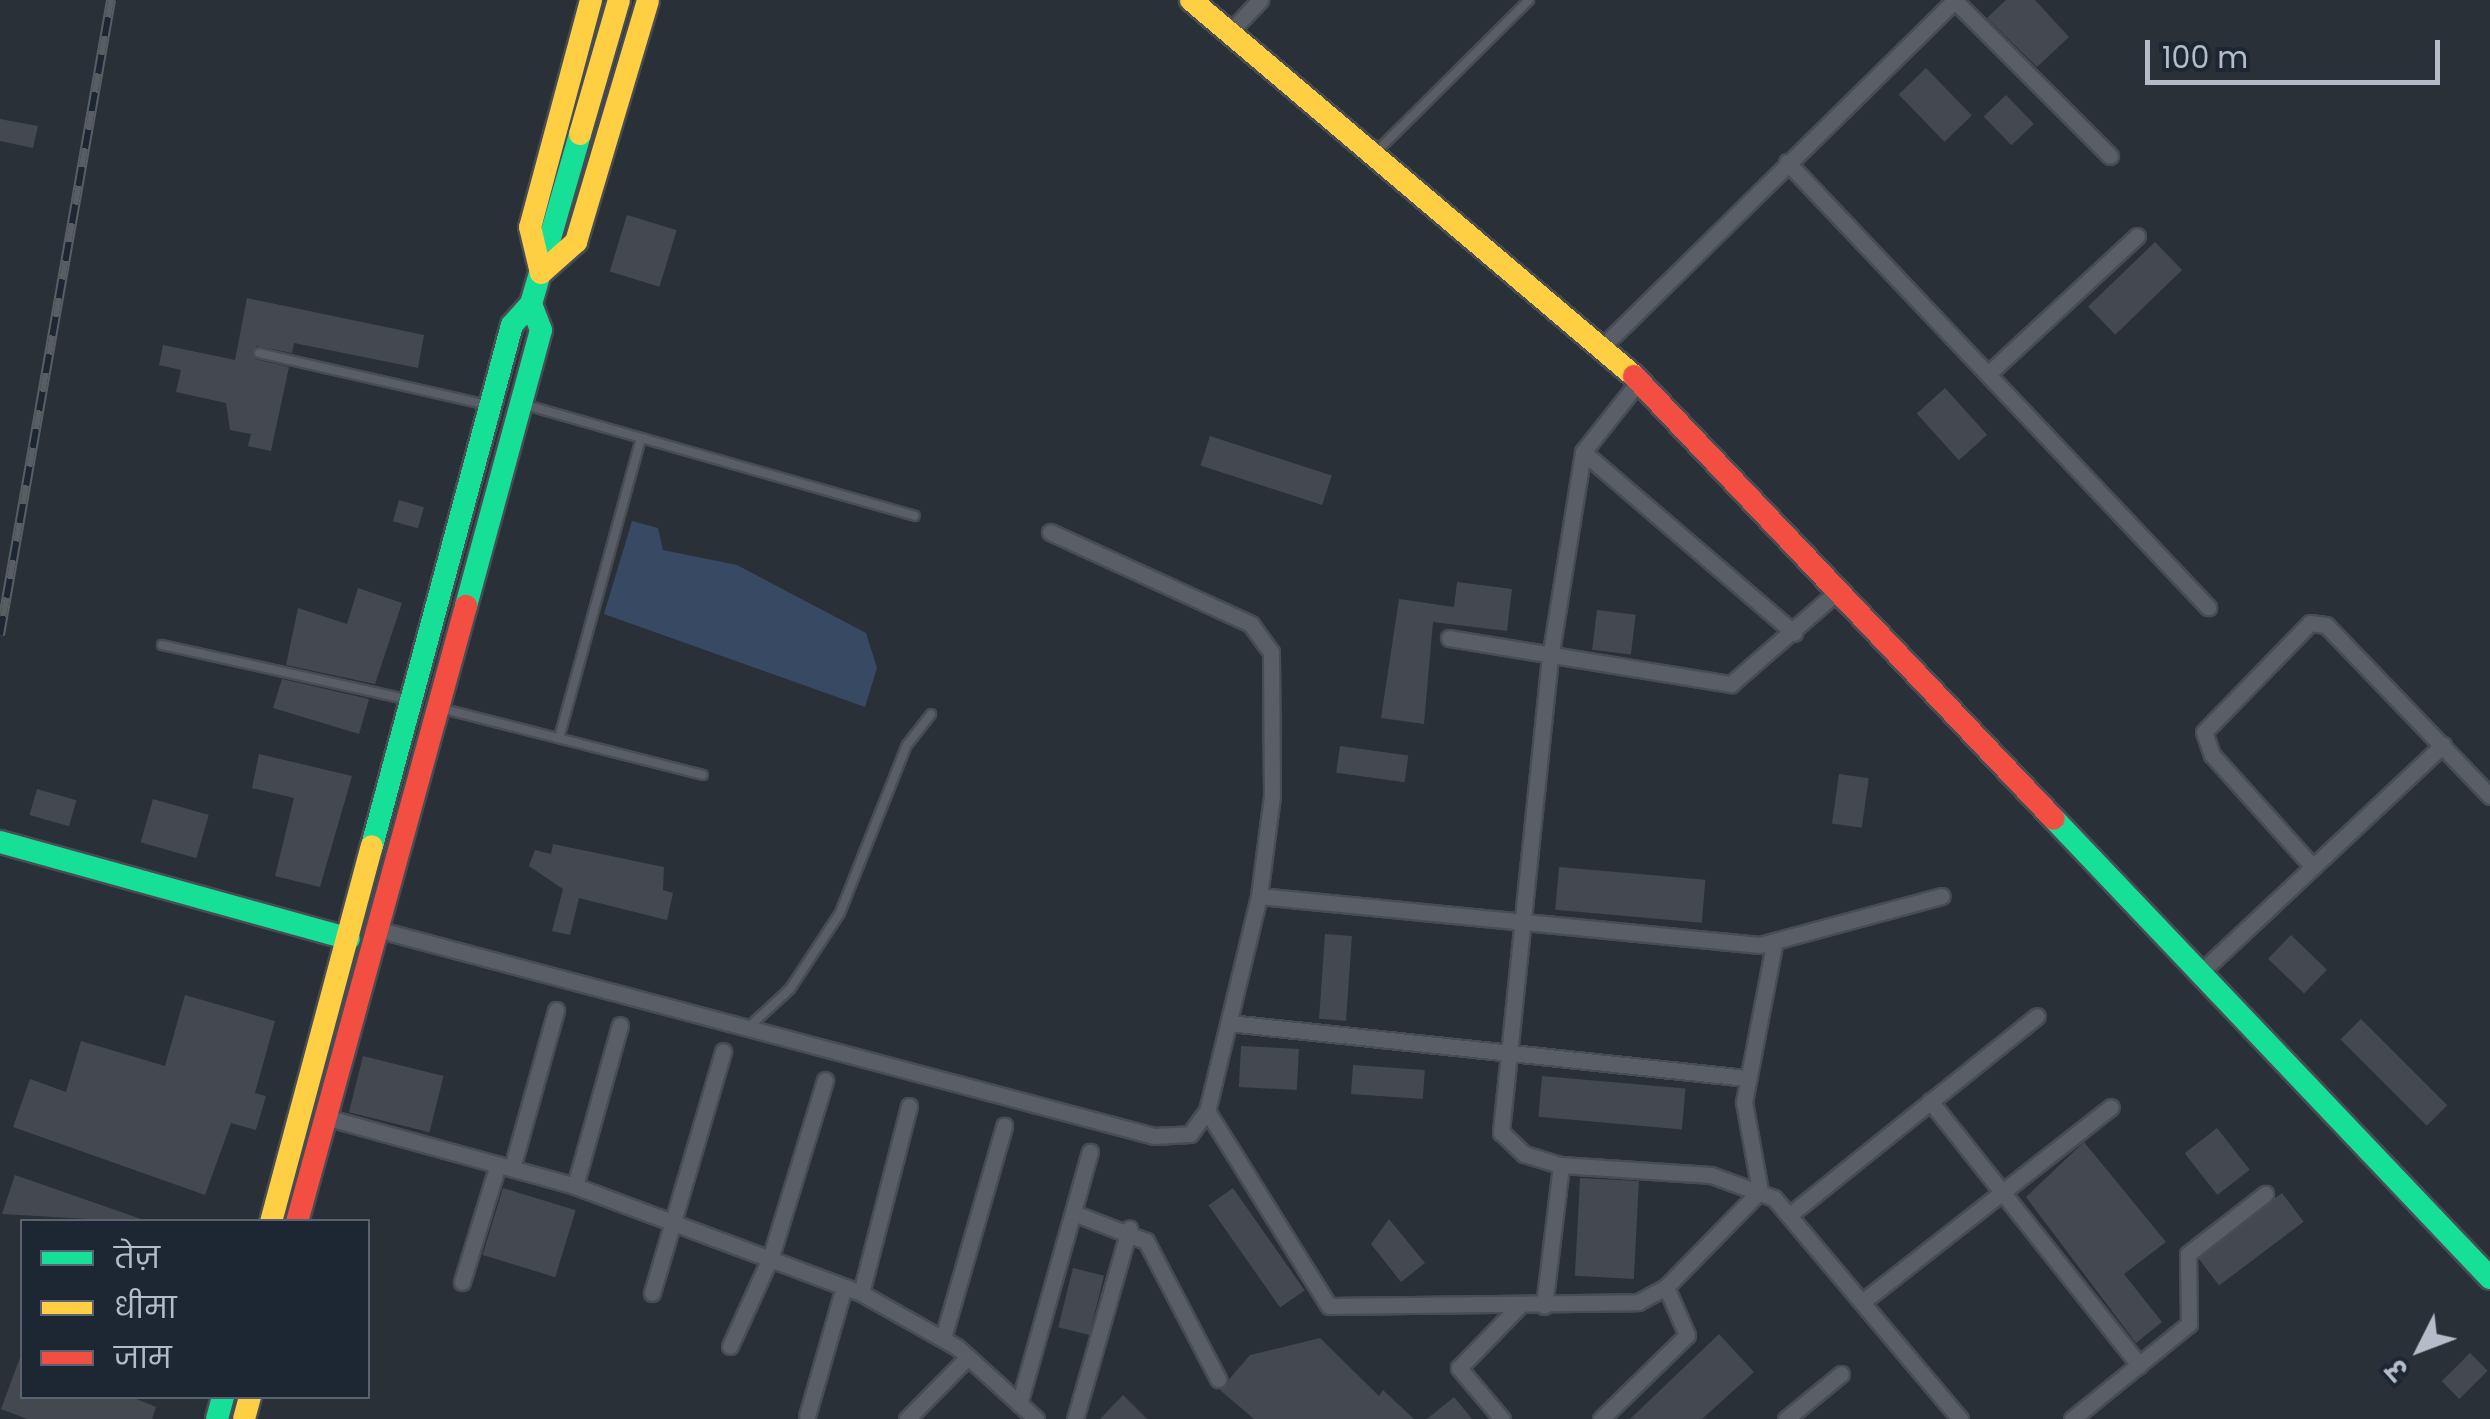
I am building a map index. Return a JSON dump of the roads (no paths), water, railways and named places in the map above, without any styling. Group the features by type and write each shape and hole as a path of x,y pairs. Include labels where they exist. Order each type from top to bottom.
{"main road":[{"path":"540,273 530,227 591,0"},
{"path":"272,1219 512,325 531,304 619,0"},
{"path":"540,273 576,242 648,0"},
{"path":"1190,0 1370,157 1604,344 1834,595 2201,972 2490,1278"},
{"path":"298,1219 541,330 531,304"},
{"path":"0,842 350,939"}],"street":[{"path":"1228,34 1260,0"},
{"path":"1604,344 1955,0 2110,156"},
{"path":"1787,162 2208,607"},
{"path":"1988,374 2138,236"},
{"path":"1638,381 1583,452 1550,656 1501,1132 1524,1154 1561,1165 1712,1175 1760,1192 1792,1212 1960,1419"},
{"path":"1583,452 1794,633"},
{"path":"376,930 751,1026 1154,1136 1190,1134 1207,1111 1260,896 1274,703 1264,637 1050,532"},
{"path":"1449,638 1731,684 1834,595"},
{"path":"2313,867 2205,742 2213,714 2300,630 2326,625 2490,796"},
{"path":"2201,972 2442,744"},
{"path":"1260,896 1774,944 1942,896"},
{"path":"1760,1192 1744,1118 1746,1078 1774,944"},
{"path":"462,1282 556,1010"},
{"path":"1792,1212 2037,1016"},
{"path":"1228,1023 1507,1060 1746,1078"},
{"path":"575,1186 620,1025"},
{"path":"652,1293 678,1220 722,1051"},
{"path":"730,1346 771,1256 825,1080"},
{"path":"1930,1101 2139,1364"},
{"path":"861,1293 908,1106"},
{"path":"1866,1299 2111,1107"},
{"path":"1207,1111 1330,1306 1638,1302 1666,1287 1760,1192"},
{"path":"325,1117 575,1186 678,1220 861,1293 943,1338 1036,1419"},
{"path":"943,1338 1004,1126"},
{"path":"1019,1404 1076,1214 1090,1152"},
{"path":"1544,1306 1561,1165"},
{"path":"2072,1419 2195,1315 2188,1254 2265,1194"},
{"path":"1076,1214 1128,1229 1146,1241 1218,1379"},
{"path":"1076,1419 1128,1229"},
{"path":"807,1416 844,1287"},
{"path":"1601,1419 1686,1335 1666,1287"},
{"path":"1502,1419 1460,1368 1519,1306"},
{"path":"907,1419 968,1357"},
{"path":"1786,1419 1840,1374"}],"lane":[{"path":"1370,157 1529,0"},
{"path":"259,353 491,405"},
{"path":"520,404 914,516"},
{"path":"558,738 641,438"},
{"path":"162,644 439,707 703,775"},
{"path":"751,1026 790,989 840,912 908,746 931,714"}],"water":[{"path":"632,521 658,528 663,550 737,565 866,633 877,668 865,707 604,614"}],"railway":[{"path":"0,635 111,0"}]}
